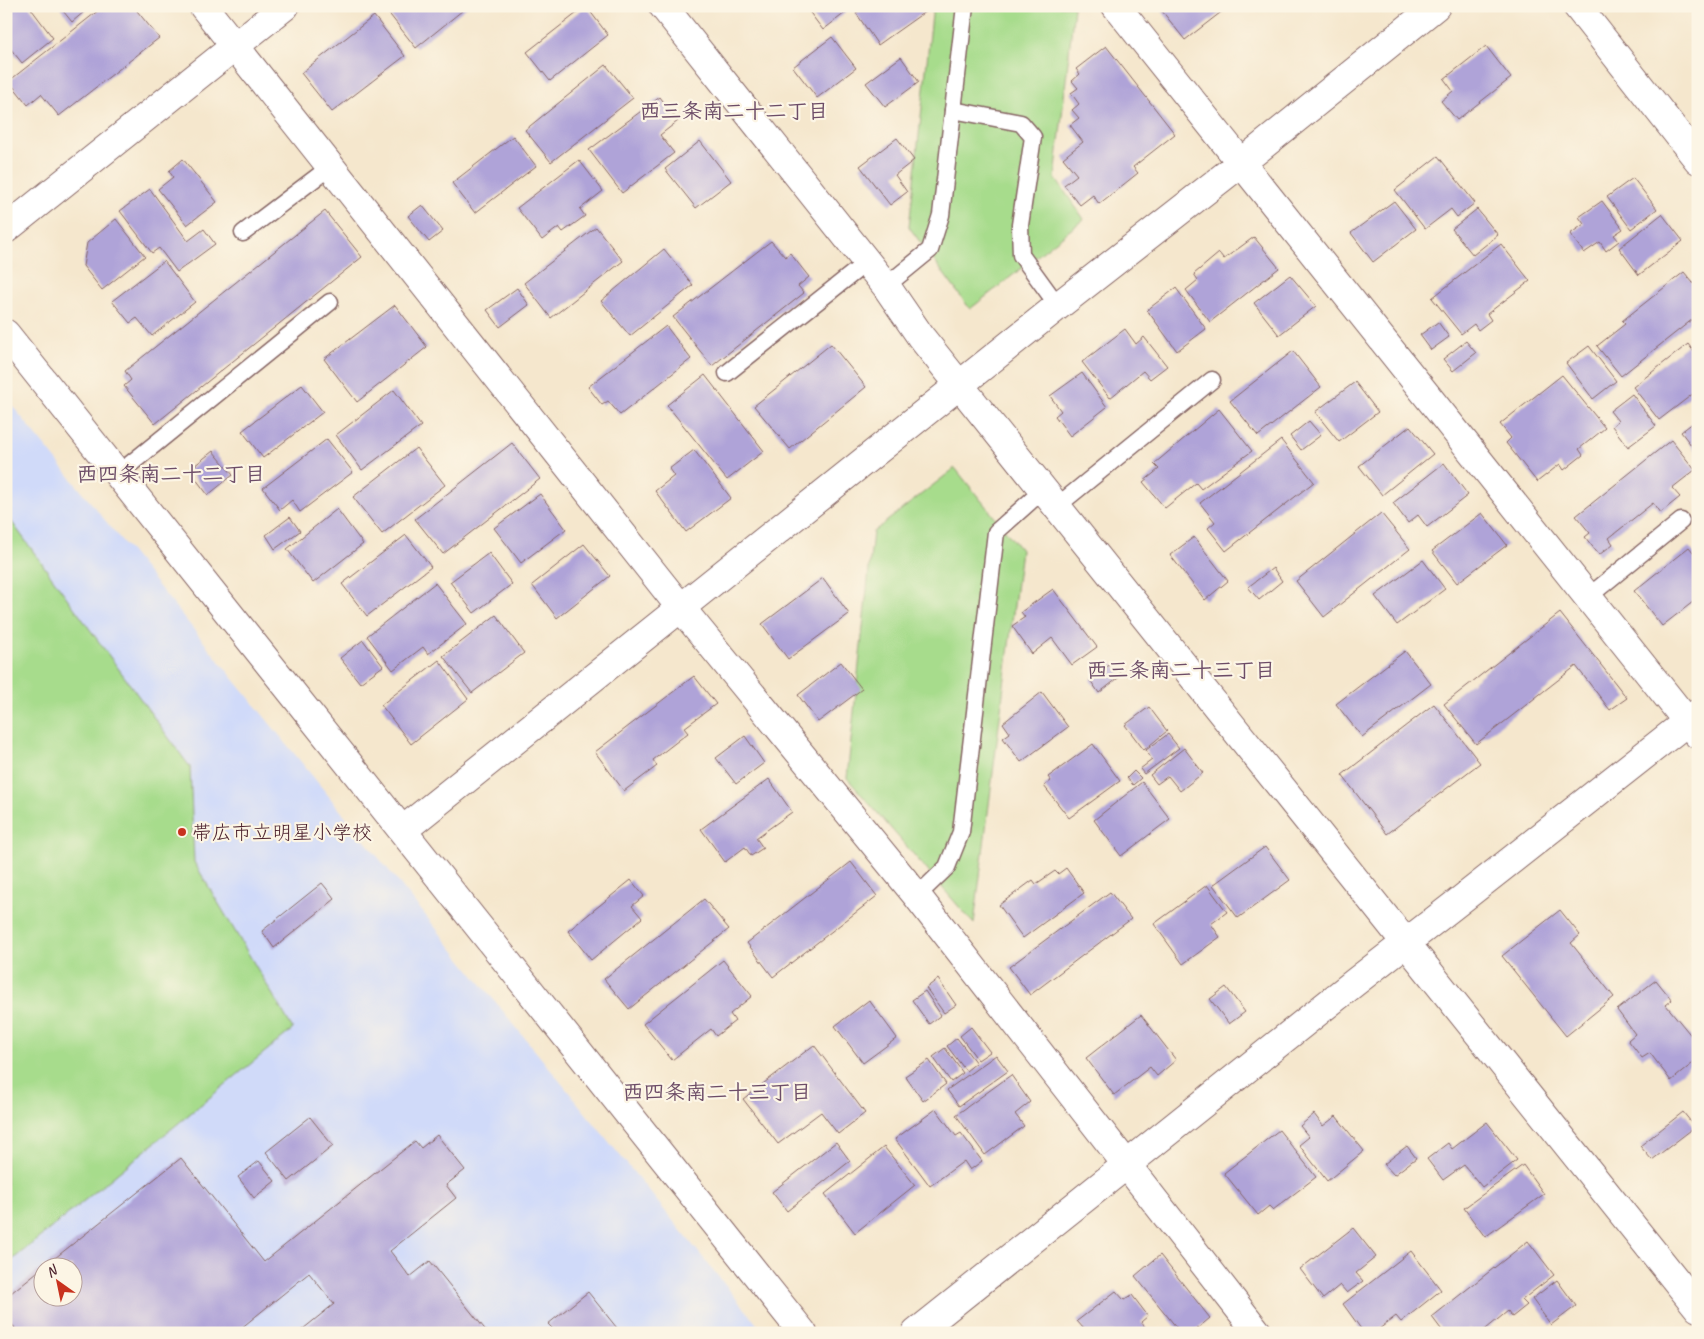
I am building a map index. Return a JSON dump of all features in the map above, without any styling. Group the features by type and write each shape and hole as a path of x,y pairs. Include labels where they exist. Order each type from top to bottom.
{"street":[{"path":"203,6 681,608 917,896 1258,1333"},
{"path":"6,229 285,6"},
{"path":"663,6 886,286 921,337 959,385 1698,1308"},
{"path":"916,1333 1406,942 1694,723 1588,597 1116,6"},
{"path":"403,830 1436,6"},
{"path":"1577,6 1698,160"},
{"path":"6,334 803,1333"}],"lane":[{"path":"886,286 930,250 941,215 965,6"},
{"path":"953,110 1021,123 1032,137 1020,225 1021,255 1058,306"},
{"path":"242,233 330,167"},
{"path":"727,372 867,262"},
{"path":"118,474 330,302"},
{"path":"917,896 947,867 961,832 996,532 1050,498 1212,380"},
{"path":"1588,597 1681,521"}],"shaded area":[{"name":"帯広市立明星小学校","path":"6,398 764,1333 6,1333"}],"green space":[{"path":"933,6 1073,6 1074,8 1055,178 1084,219 970,309 909,227"},
{"path":"955,468 1021,550 974,924 847,778 873,532"},
{"path":"6,514 190,767 194,862 293,1029 6,1265"}],"building":[{"path":"8,6 29,6 53,38 22,63 6,43 6,8"},
{"path":"59,6 91,6 72,22"},
{"path":"104,6 133,6 159,38 59,116 41,94 28,105 9,81"},
{"path":"383,6 468,6 416,48"},
{"path":"586,6 608,35 550,81 527,52"},
{"path":"805,6 854,6 823,30"},
{"path":"865,6 926,6 926,11 878,45 856,13"},
{"path":"1168,6 1229,6 1185,40 1162,11"},
{"path":"374,16 405,56 332,112 301,73"},
{"path":"832,37 856,68 817,98 793,67"},
{"path":"1106,46 1175,134 1133,167 1138,173 1099,204 1093,195 1080,205 1064,185 1077,175 1063,158 1083,142 1070,125 1079,118 1072,110 1079,104 1071,93 1078,88 1072,81 1080,74 1076,69"},
{"path":"1486,46 1511,78 1457,120 1441,101 1453,91 1444,79"},
{"path":"901,57 919,82 885,107 866,83"},
{"path":"606,65 633,98 551,162 525,130"},
{"path":"660,97 678,121 660,135 674,153 622,193 589,150"},
{"path":"513,136 536,166 475,213 452,183"},
{"path":"897,138 914,160 895,175 907,192 890,205 860,166"},
{"path":"700,141 731,181 696,208 665,169"},
{"path":"1438,156 1475,203 1457,217 1451,209 1425,229 1395,190"},
{"path":"183,159 217,202 187,225 158,189 173,177 169,171"},
{"path":"579,160 603,191 580,209 585,216 563,232 559,227 542,240 517,208"},
{"path":"1633,178 1657,209 1631,229 1607,197"},
{"path":"150,189 188,241 204,229 215,244 177,272 159,248 152,253 120,211"},
{"path":"1394,201 1416,229 1373,262 1351,233"},
{"path":"1602,201 1623,229 1614,235 1619,241 1606,251 1600,242 1584,253 1570,234 1584,224 1579,217"},
{"path":"422,205 443,231 429,242 408,216"},
{"path":"1477,209 1498,235 1473,255 1452,229"},
{"path":"325,211 362,257 155,424 124,386 131,380 125,371"},
{"path":"1662,214 1683,241 1639,275 1619,248"},
{"path":"116,219 145,256 102,290 83,266 87,243"},
{"path":"596,227 623,261 551,318 524,283"},
{"path":"1254,237 1279,268 1210,322 1186,290 1198,280 1194,274 1219,253 1224,259"},
{"path":"771,241 785,257 790,253 809,277 798,286 804,293 712,366 673,317"},
{"path":"1501,244 1530,281 1487,314 1491,320 1478,330 1474,324 1461,334 1432,298"},
{"path":"664,249 693,285 630,336 601,301"},
{"path":"164,261 195,302 152,336 137,318 130,323 112,301"},
{"path":"1684,272 1698,289 1698,315 1621,376 1597,346 1625,324 1622,321"},
{"path":"1290,275 1316,306 1279,335 1254,303"},
{"path":"517,288 529,305 500,327 487,310"},
{"path":"1176,288 1206,329 1177,351 1147,310"},
{"path":"395,305 427,347 357,402 324,359"},
{"path":"1438,322 1449,337 1431,350 1420,335"},
{"path":"666,326 691,359 620,415 608,401 602,405 588,387"},
{"path":"1125,329 1136,344 1144,337 1167,366 1150,379 1143,371 1110,398 1082,362"},
{"path":"1466,341 1476,353 1453,371 1443,359"},
{"path":"831,344 866,387 790,449 754,406"},
{"path":"1688,344 1698,357 1698,390 1659,420 1633,387"},
{"path":"1589,346 1616,381 1593,399 1566,363"},
{"path":"1293,351 1321,387 1258,436 1230,401"},
{"path":"1082,373 1107,407 1070,436 1055,416 1061,411 1050,396"},
{"path":"705,375 764,451 727,480 667,405"},
{"path":"1562,375 1605,428 1579,449 1583,455 1564,470 1560,464 1537,482 1506,443 1511,438 1500,424"},
{"path":"1355,382 1378,412 1339,442 1315,412"},
{"path":"302,385 323,412 263,458 242,431"},
{"path":"394,390 421,426 362,470 336,435"},
{"path":"1632,394 1656,426 1628,447 1612,426 1618,421 1610,411"},
{"path":"1219,409 1252,451 1201,489 1196,483 1165,508 1143,482 1159,469 1154,464"},
{"path":"1698,419 1698,454 1681,432"},
{"path":"1309,421 1321,435 1301,450 1290,436"},
{"path":"1410,426 1433,454 1382,495 1359,466"},
{"path":"327,439 353,472 300,512 292,500 280,510 263,488"},
{"path":"1281,440 1314,482 1226,551 1208,528 1215,522 1200,503"},
{"path":"1671,440 1695,470 1672,488 1680,497 1660,513 1653,503 1609,538 1613,544 1599,555 1585,537 1590,533 1576,516"},
{"path":"512,443 540,479 443,554 415,519"},
{"path":"416,448 445,485 382,534 353,497"},
{"path":"694,450 731,498 686,532 655,491 674,476 669,469"},
{"path":"213,451 233,475 208,495 189,470"},
{"path":"1444,463 1468,495 1427,527 1418,515 1408,523 1393,503"},
{"path":"540,494 566,529 521,563 494,528"},
{"path":"337,509 363,544 313,583 287,549"},
{"path":"1381,513 1410,549 1324,617 1296,581"},
{"path":"1482,513 1507,545 1457,583 1432,551"},
{"path":"290,517 300,531 275,549 266,535"},
{"path":"406,535 431,567 367,616 342,584"},
{"path":"1194,537 1228,581 1205,600 1170,555"},
{"path":"584,544 610,576 557,618 532,585"},
{"path":"1689,547 1698,558 1698,598 1662,626 1634,591"},
{"path":"489,553 512,584 474,613 450,582"},
{"path":"1423,560 1445,589 1397,625 1375,596"},
{"path":"1273,568 1282,581 1259,600 1248,587"},
{"path":"823,578 849,614 788,659 762,624"},
{"path":"435,583 467,624 428,654 423,647 393,670 367,636"},
{"path":"1053,589 1097,647 1072,665 1052,638 1032,654 1012,626 1025,617 1021,612"},
{"path":"1560,613 1627,698 1610,710 1576,666 1476,744 1444,704"},
{"path":"496,615 524,653 472,693 443,656"},
{"path":"363,640 383,666 360,683 340,658"},
{"path":"1405,651 1431,684 1362,737 1336,704"},
{"path":"439,660 468,699 411,744 381,705"},
{"path":"841,662 862,689 818,722 798,695"},
{"path":"1112,663 1122,675 1099,693 1090,680"},
{"path":"694,676 716,704 684,728 688,733 653,760 657,766 624,791 595,752"},
{"path":"1042,692 1068,727 1021,762 1003,738 1010,733 1003,723"},
{"path":"1434,704 1480,763 1387,834 1342,775"},
{"path":"1149,707 1167,731 1144,750 1125,725"},
{"path":"1168,734 1179,748 1144,774 1140,769 1152,760 1146,750"},
{"path":"745,736 764,763 736,784 716,758"},
{"path":"1093,744 1120,781 1069,818 1044,786 1051,781 1048,777"},
{"path":"1184,748 1203,773 1180,791 1168,776 1157,784 1150,775"},
{"path":"1134,771 1141,778 1133,785 1127,778"},
{"path":"769,779 792,812 756,838 763,848 751,856 745,847 725,862 701,829"},
{"path":"1142,782 1170,819 1121,856 1094,820"},
{"path":"1265,847 1290,880 1238,918 1213,885"},
{"path":"851,862 877,896 773,977 747,943"},
{"path":"1066,868 1084,893 1023,938 999,905 1033,880 1036,884 1055,871 1058,874"},
{"path":"631,880 644,896 632,906 642,918 591,960 568,931"},
{"path":"322,883 335,899 274,948 262,931"},
{"path":"1207,885 1227,912 1211,924 1220,937 1183,964 1154,924"},
{"path":"1110,892 1131,919 1030,995 1009,967"},
{"path":"704,899 729,929 629,1009 604,979"},
{"path":"1560,910 1580,935 1571,943 1614,997 1566,1036 1502,956"},
{"path":"723,960 752,996 730,1014 735,1021 716,1036 711,1029 672,1060 643,1024"},
{"path":"938,979 956,1005 944,1013 926,988"},
{"path":"1656,980 1672,1000 1666,1005 1698,1044 1698,1059 1671,1081 1650,1053 1642,1058 1628,1040 1635,1034 1617,1010"},
{"path":"1226,987 1245,1012 1229,1024 1210,999"},
{"path":"925,991 941,1015 929,1024 912,1000"},
{"path":"869,1000 897,1038 863,1063 835,1026"},
{"path":"1141,1015 1176,1060 1157,1076 1150,1067 1114,1095 1086,1058"},
{"path":"971,1027 990,1052 978,1060 960,1036"},
{"path":"957,1038 976,1063 966,1071 947,1046"},
{"path":"814,1045 865,1113 838,1134 821,1112 778,1144 743,1099"},
{"path":"945,1048 963,1073 951,1082 933,1057"},
{"path":"996,1055 1008,1071 959,1106 947,1090"},
{"path":"929,1060 946,1084 923,1101 905,1076"},
{"path":"1011,1075 1030,1102 1015,1114 1024,1126 985,1155 956,1115"},
{"path":"936,1109 956,1136 961,1133 982,1161 970,1170 964,1161 930,1186 895,1139"},
{"path":"1683,1112 1695,1127 1652,1160 1640,1146"},
{"path":"1314,1114 1323,1126 1336,1116 1364,1151 1327,1181 1299,1145 1309,1137 1300,1126"},
{"path":"310,1117 333,1146 289,1181 266,1152"},
{"path":"1487,1122 1517,1160 1482,1187 1464,1165 1443,1180 1427,1159 1448,1143 1452,1149"},
{"path":"1279,1130 1316,1177 1273,1210 1269,1206 1258,1215 1224,1173"},
{"path":"437,1135 465,1170 446,1185 456,1198 390,1251 410,1277 430,1261 488,1333 298,1333 334,1304 309,1273 235,1333 19,1333 6,1317 6,1297 32,1276 32,1306 82,1306 82,1256 58,1256 181,1158 264,1262 415,1141 421,1148"},
{"path":"836,1142 850,1161 787,1211 772,1192"},
{"path":"1407,1146 1416,1158 1394,1175 1384,1164"},
{"path":"884,1147 915,1185 855,1233 825,1194"},
{"path":"259,1161 275,1181 254,1198 238,1177"},
{"path":"1523,1165 1544,1194 1485,1237 1464,1208"},
{"path":"1353,1228 1376,1257 1356,1273 1363,1281 1347,1293 1340,1285 1323,1299 1300,1269"},
{"path":"1528,1241 1554,1275 1522,1300 1527,1305 1512,1317 1508,1311 1481,1333 1472,1333 1469,1329 1465,1333 1444,1333 1432,1317"},
{"path":"1411,1251 1441,1290 1401,1322 1396,1316 1374,1333 1364,1333 1343,1304"},
{"path":"1160,1255 1210,1318 1192,1333 1181,1333 1135,1276"},
{"path":"1557,1280 1576,1306 1551,1325 1532,1299"},
{"path":"1116,1291 1124,1300 1132,1295 1148,1316 1141,1322 1149,1332 1080,1333 1084,1329 1077,1321"},
{"path":"588,1292 621,1333 553,1333 555,1331 548,1324"}],"place":[{"name":"帯広市立明星小学校","path":"182,832"}],"district":[{"name":"西三条南二十二丁目","path":"734,111"},
{"name":"西四条南二十二丁目","path":"171,474"},
{"name":"西三条南二十三丁目","path":"1181,670"},
{"name":"西四条南二十三丁目","path":"717,1092"}]}
